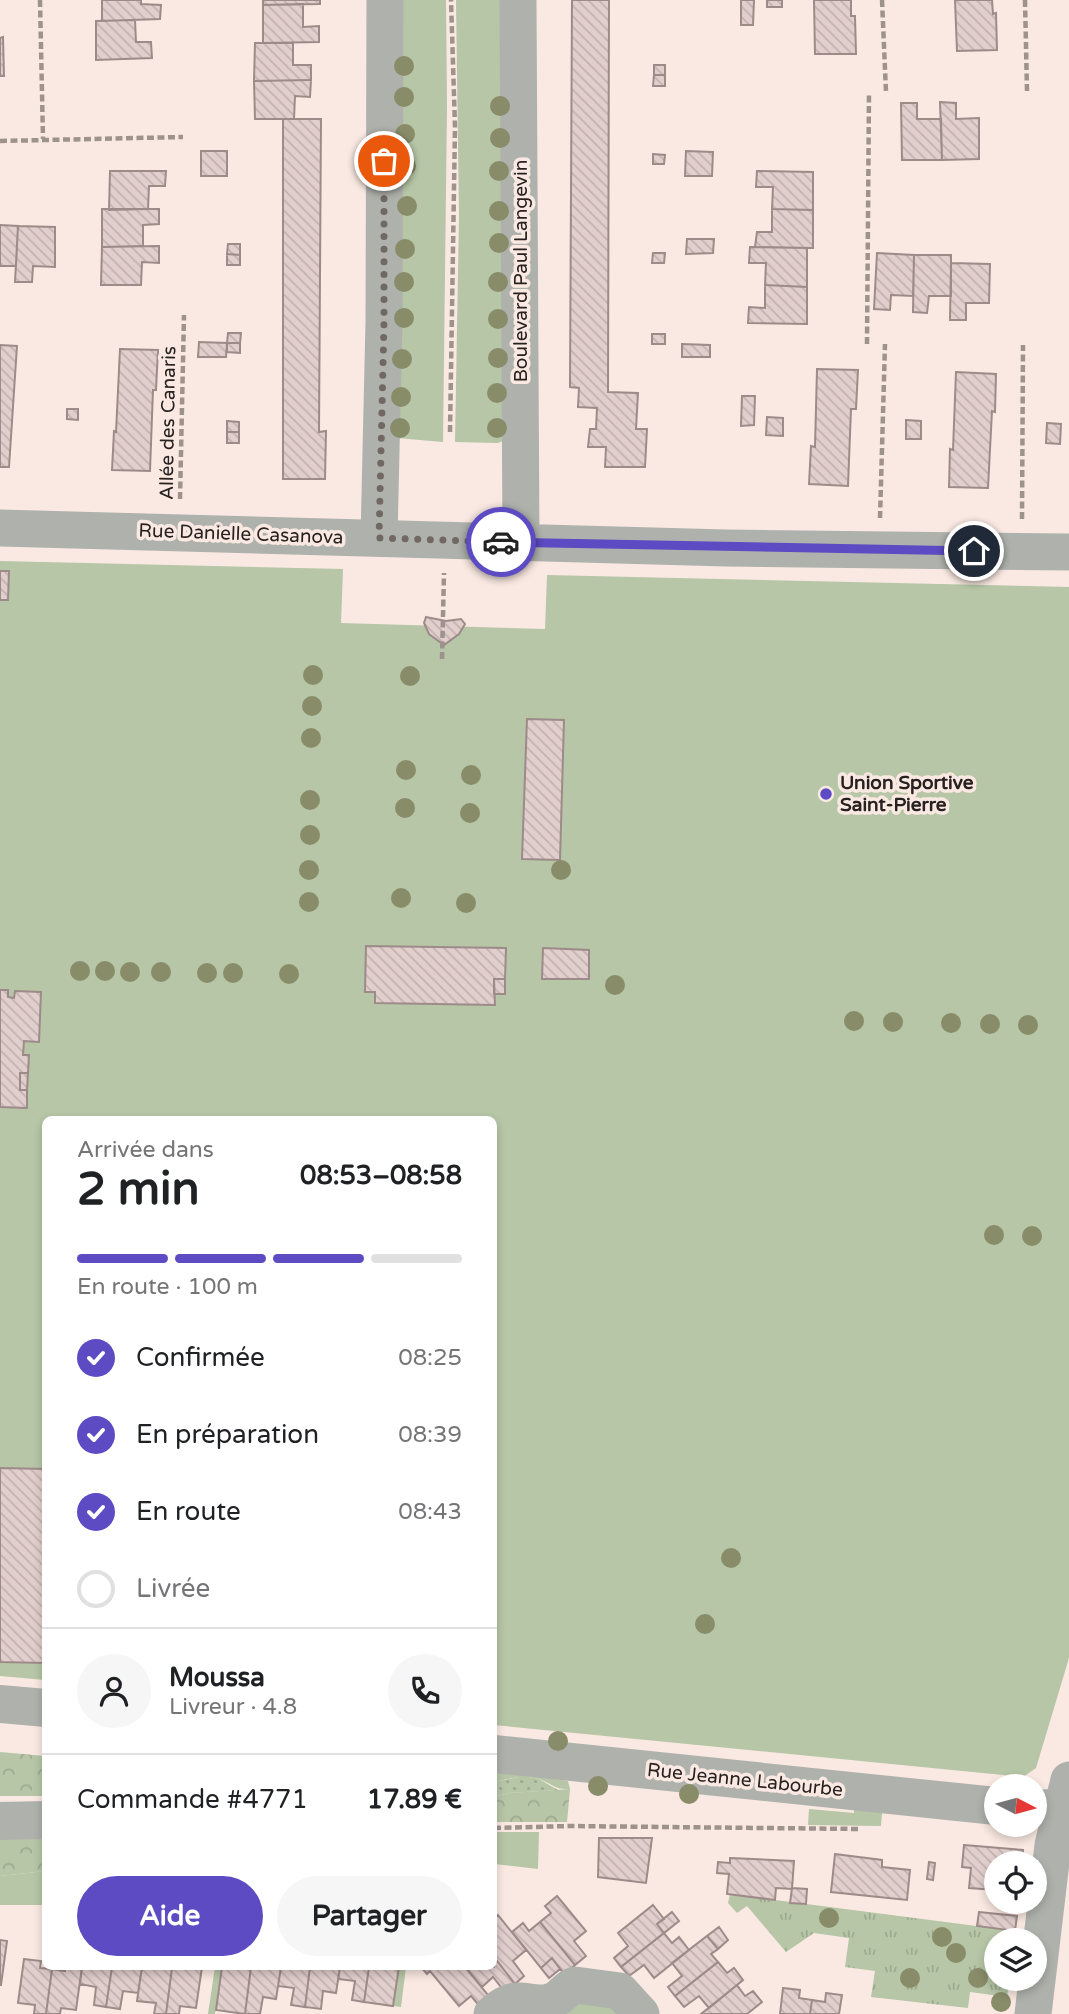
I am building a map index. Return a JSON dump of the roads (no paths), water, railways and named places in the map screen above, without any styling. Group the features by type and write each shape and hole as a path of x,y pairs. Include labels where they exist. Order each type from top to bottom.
{"street":[{"path":"379,538 384,308 385,0"},
{"name":"Boulevard Paul Langevin","path":"518,0 521,542"},
{"name":"Rue Danielle Casanova","path":"0,528 879,551 1069,552"},
{"path":"0,1704 42,1709"},
{"name":"Rue Jeanne Labourbe","path":"497,1754 984,1805"},
{"path":"1033,2014 1058,1801"},
{"path":"0,1821 42,1820"},
{"path":"492,2014 513,2000 549,2002 575,1985 620,1991 641,2014"}],"place":[{"name":"Union Sportive Saint-Pierre","path":"826,794"}]}
